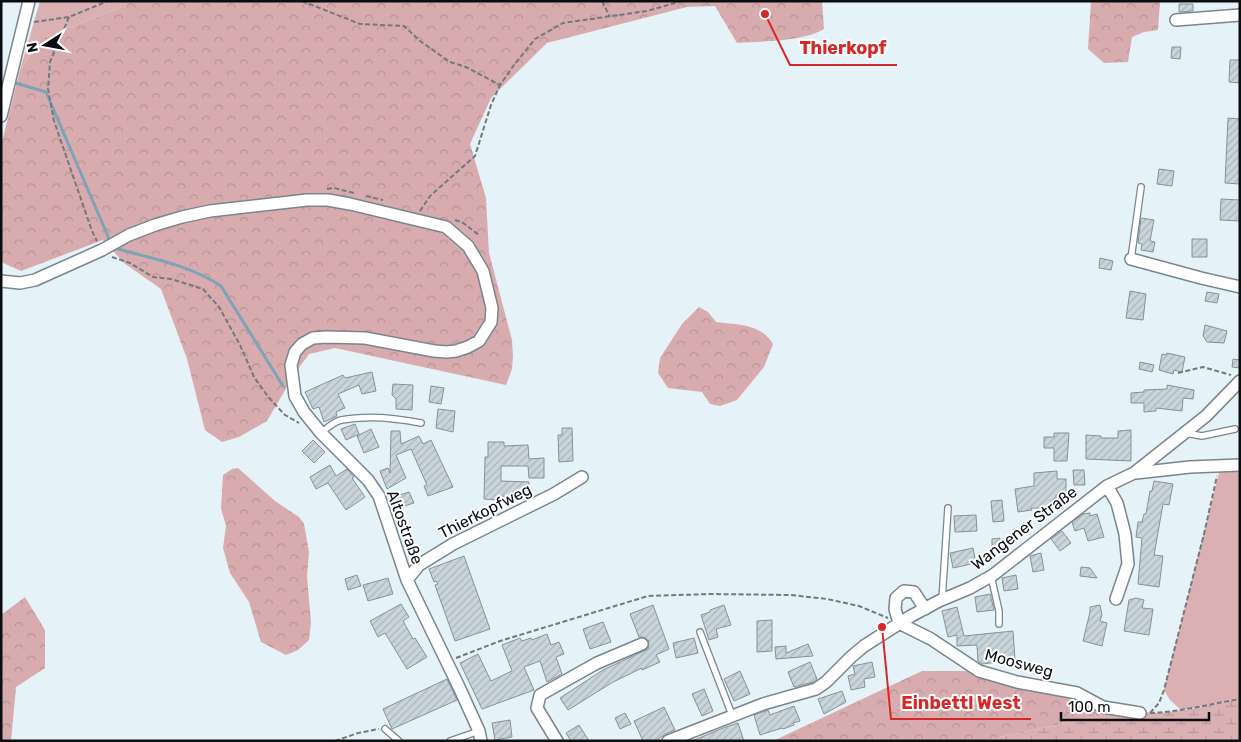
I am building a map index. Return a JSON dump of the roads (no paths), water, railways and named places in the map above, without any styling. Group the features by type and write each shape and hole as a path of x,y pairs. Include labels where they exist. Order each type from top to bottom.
{"street":[{"path":"1,116 29,1"},
{"path":"1176,20 1240,15"},
{"name":"Altostraße","path":"1,281 20,283 35,280 102,250 129,235 182,217 210,211 307,200 328,200 350,204 446,227 468,246 483,271 492,308 490,322 479,341 468,348 446,352 364,338 313,338 302,344 295,352 291,365 295,396 304,412 321,433 368,480 379,496 407,580 480,736"},
{"path":"1131,259 1240,288"},
{"name":"Wangener Straße","path":"668,741 768,702 816,689 857,651 899,623 991,576 1107,486 1134,473 1206,416 1235,378"},
{"name":"Wangener Straße","path":"1134,473 1157,469 1240,465"},
{"name":"Thierkopfweg","path":"407,580 419,565 453,544 532,506 582,477"},
{"path":"1107,486 1117,503 1125,534 1128,564 1116,600"},
{"path":"899,623 895,609 896,598 904,591 914,592 925,609"},
{"name":"Moosweg","path":"899,623 931,640 979,671 1017,682 1077,693 1102,707 1145,713"},
{"path":"557,741 537,708 540,695 597,663 642,644"}],"lane":[{"path":"1131,259 1141,187"},
{"path":"321,433 341,420 386,417 421,423"},
{"path":"1185,433 1202,436 1235,429"},
{"path":"942,600 948,508"},
{"path":"991,576 999,611 999,624"},
{"path":"700,632 732,715"},
{"path":"386,728 399,741"},
{"path":"450,741 480,736"}],"waterway":[{"path":"12,82 46,92 110,241"},
{"path":"114,248 183,267 221,286 283,386"}],"place":[{"name":"Thierkopf","path":"765,14"},
{"name":"Einbettl West","path":"882,627"}]}
